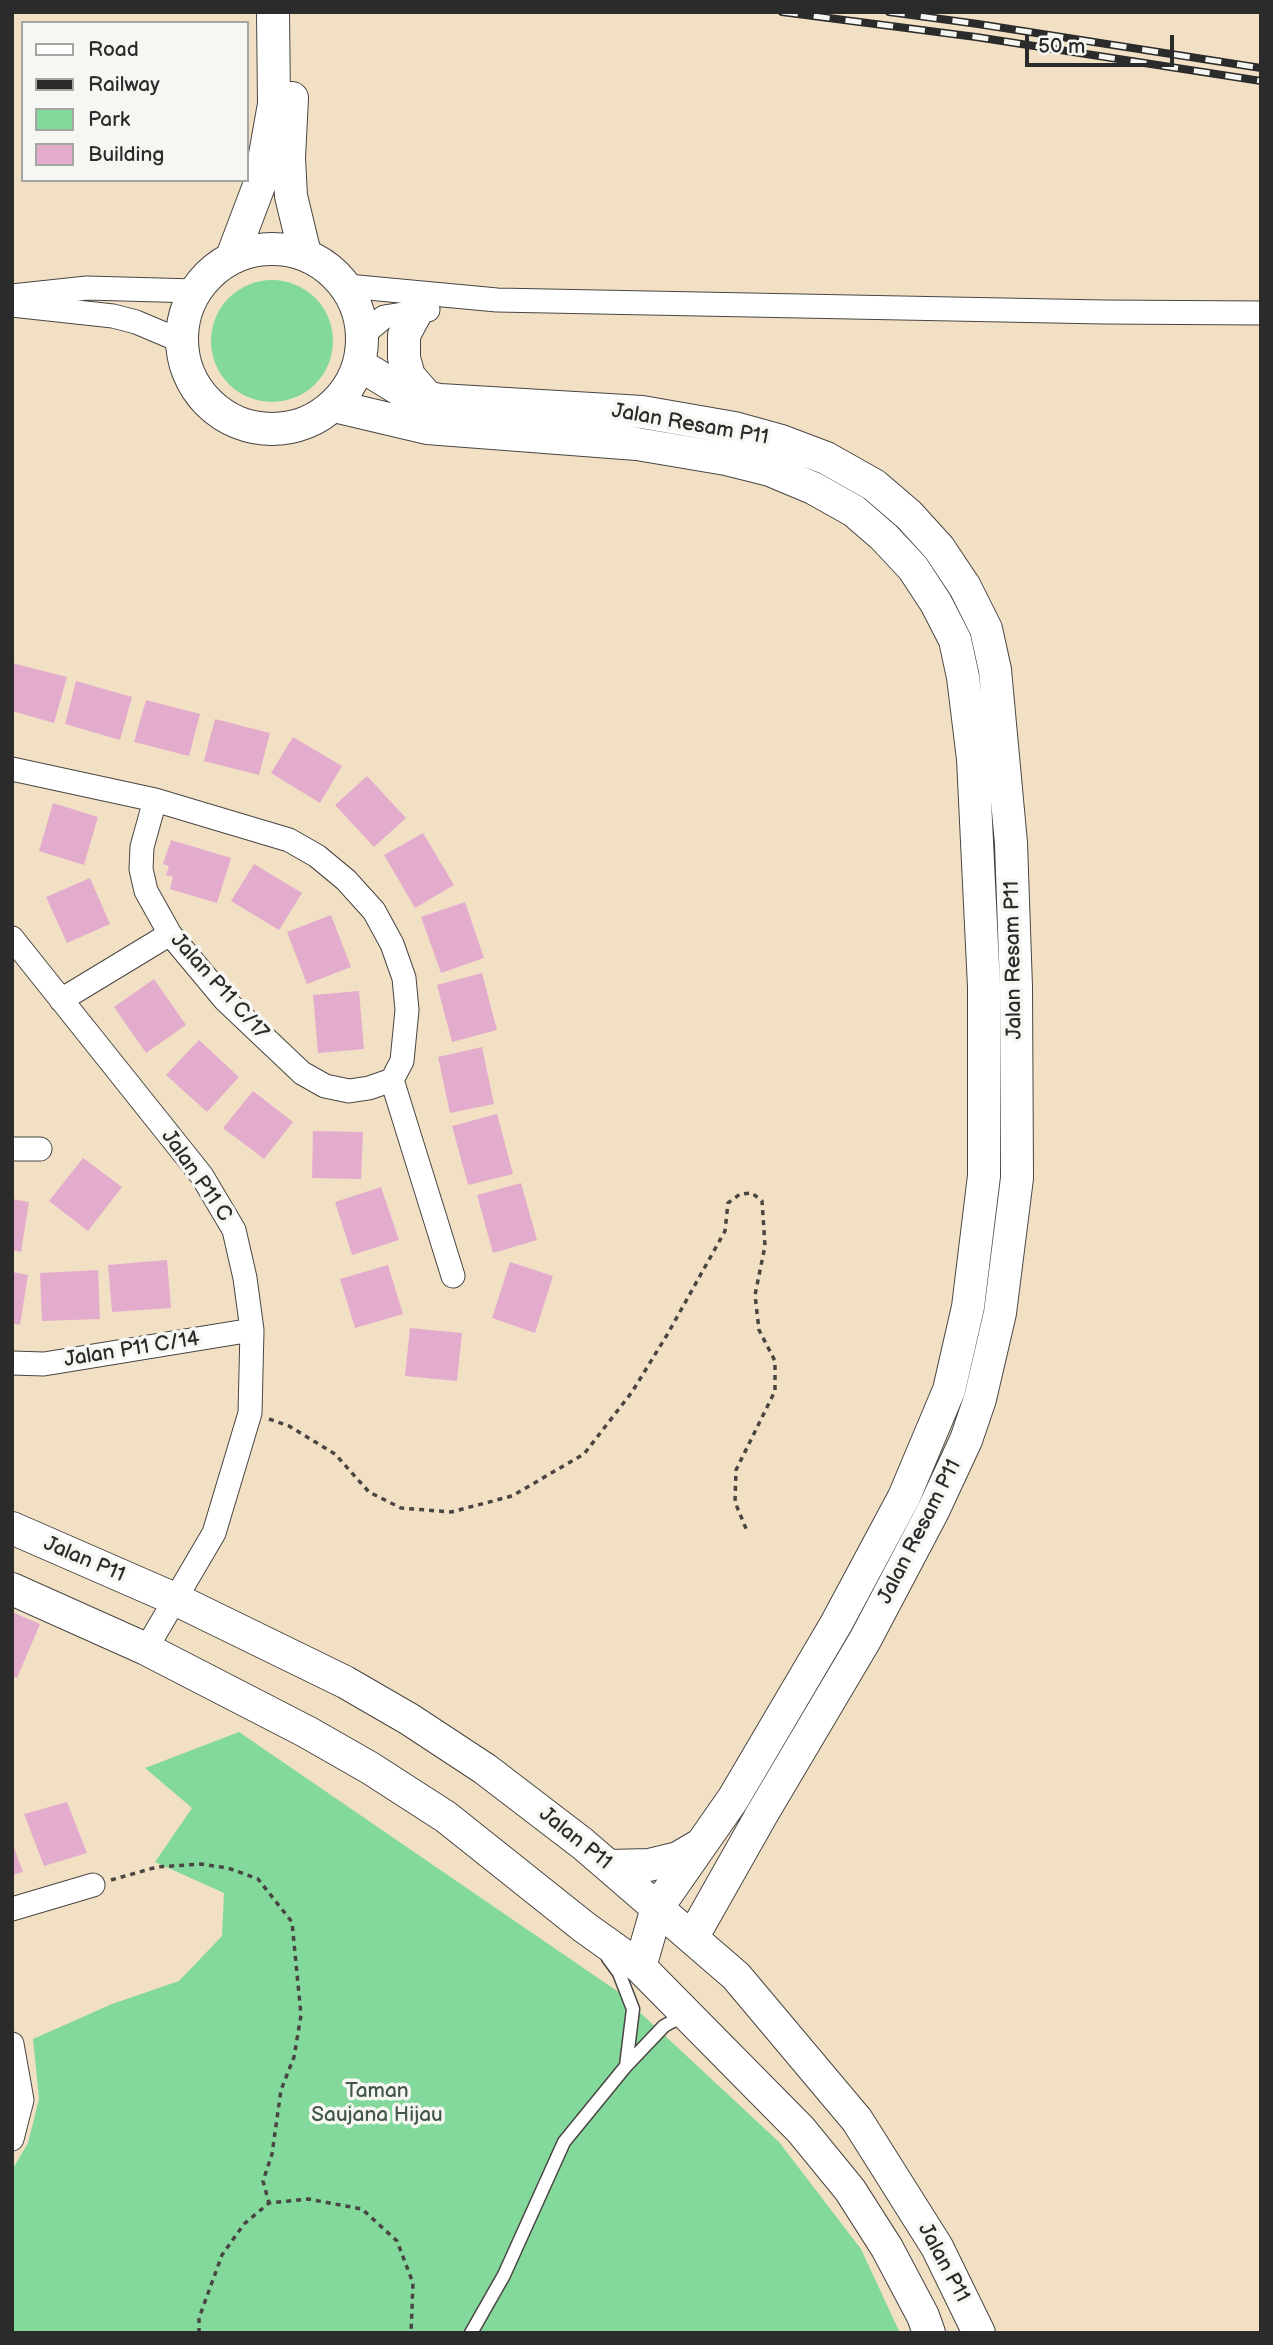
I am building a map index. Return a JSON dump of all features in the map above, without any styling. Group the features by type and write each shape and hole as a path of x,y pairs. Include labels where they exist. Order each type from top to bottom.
{"main road":[{"path":"273,12 291,196 305,254"},
{"path":"232,257 260,183 283,105 291,12"},
{"path":"268,248 305,254 328,267 347,286 364,334 360,365 350,387 334,406 313,420 288,428 262,429 237,422 215,409 197,390 186,367 181,341 185,315 195,291 211,272 232,257 268,248"},
{"path":"416,311 404,335 404,358 409,376 428,398"},
{"name":"Jalan Resam P11","path":"360,365 404,393 428,398 642,412 734,428 781,441 826,458 874,485 909,515 939,548 965,587 986,629 995,670 1011,844 1016,1000 1017,1178 1000,1313 980,1399 966,1440 933,1511 865,1640 692,1938"},
{"name":"Jalan Resam P11","path":"334,406 427,428 637,444 726,459 771,470 813,488 854,511 884,537 913,568 936,603 955,640 963,677 973,759 984,987 984,1177 968,1307 949,1390 904,1497 830,1636 733,1799 657,1908 640,1967"},
{"name":"Jalan P11","path":"12,1528 177,1600 345,1682 409,1719 485,1769 583,1843 736,1976 857,2120 937,2247 979,2333"},
{"name":"Jalan P11","path":"12,1589 146,1650 307,1732 370,1768 446,1817 584,1927 640,1967 802,2130 850,2190 887,2248 923,2316 929,2333"},
{"path":"609,1866 649,1865 678,1858 700,1846"},
{"path":"724,1882 720,1905 722,1939 736,1976"},
{"path":"640,1967 692,1938"}],"street":[{"path":"347,286 497,300 1261,313"},
{"path":"12,296 87,288 195,291"},
{"path":"364,334 384,317 497,300"},
{"path":"12,305 113,316 136,322 181,341"},
{"path":"12,769 155,800 289,839 317,856 346,880 374,911 392,944 404,978 407,1010 402,1061 392,1080 453,1276"},
{"name":"Jalan P11 C/17","path":"155,800 142,847 141,869 146,891 170,934 225,1000 302,1073 325,1086 349,1091 392,1080"},
{"path":"61,1000 170,934"},
{"name":"Jalan P11 C","path":"12,938 202,1176 234,1230 245,1278 252,1330 250,1413 214,1534 146,1650"},
{"path":"12,1149 40,1149"},
{"name":"Jalan P11 C/14","path":"12,1363 44,1364 252,1330"},
{"path":"12,1909 93,1885"},
{"path":"12,2043 17,2101 12,2138"}],"lane":[{"path":"584,1927 619,1973 633,2009 626,2066"},
{"path":"471,2333 504,2275 564,2142 626,2066 664,2026 675,2020 694,2020"}],"path":[{"path":"250,1413 289,1426 335,1454 369,1492 401,1508 452,1512 512,1496 584,1454 632,1392 667,1335 725,1231 728,1203 740,1194 752,1193 762,1201 765,1246 755,1295 759,1330 775,1361 775,1391 736,1470 734,1502 747,1531"},
{"path":"93,1885 157,1867 201,1864 228,1868 258,1879 292,1922 300,2015 294,2057 281,2090 272,2154 263,2181 269,2203"},
{"path":"199,2333 199,2318 222,2255 244,2224 269,2203 309,2199 362,2209 397,2241 413,2283 411,2333"}],"green space":[{"path":"272,280 295,284 315,298 329,318 333,341 329,364 315,384 295,398 272,402 249,398 229,384 215,364 211,341 215,318 229,298 249,284"},
{"name":"Taman Saujana Hijau","path":"239,1732 617,1991 779,2142 861,2249 900,2333 12,2333 12,2170 28,2143 39,2099 33,2039 112,2004 179,1981 222,1936 224,1893 155,1862 192,1808 145,1768"}],"building":[{"path":"12,663 67,677 54,723 12,711"},
{"path":"76,681 132,697 120,740 65,724"},
{"path":"146,700 200,714 189,756 134,742"},
{"path":"215,719 270,733 259,775 204,761"},
{"path":"293,737 342,766 320,803 271,773"},
{"path":"367,776 406,818 374,847 335,805"},
{"path":"53,803 98,817 84,865 39,851"},
{"path":"423,833 454,885 415,908 384,855"},
{"path":"171,840 231,858 217,903 170,889 173,877 166,875 169,866 163,864"},
{"path":"254,864 302,893 279,930 231,901"},
{"path":"90,878 110,924 67,943 46,897"},
{"path":"465,902 484,958 441,973 421,917"},
{"path":"331,915 351,967 307,984 287,932"},
{"path":"482,973 497,1030 452,1042 437,985"},
{"path":"154,979 186,1025 146,1053 114,1007"},
{"path":"359,991 364,1049 318,1053 313,995"},
{"path":"199,1040 239,1077 207,1112 166,1075"},
{"path":"482,1047 494,1104 450,1113 438,1057"},
{"path":"253,1091 293,1122 264,1159 223,1128"},
{"path":"497,1114 513,1174 468,1185 452,1126"},
{"path":"313,1131 363,1132 361,1179 312,1178"},
{"path":"83,1158 122,1187 88,1231 49,1201"},
{"path":"521,1183 537,1240 493,1253 477,1195"},
{"path":"381,1187 399,1240 352,1255 335,1202"},
{"path":"12,1199 29,1202 21,1252 12,1250"},
{"path":"167,1260 171,1308 112,1312 108,1265"},
{"path":"510,1262 553,1276 535,1333 492,1318"},
{"path":"388,1265 403,1314 355,1328 340,1279"},
{"path":"98,1270 100,1319 42,1321 40,1273"},
{"path":"12,1272 28,1275 20,1325 12,1323"},
{"path":"410,1328 462,1333 457,1381 405,1376"},
{"path":"12,1612 40,1624 17,1678 12,1676"},
{"path":"67,1802 87,1853 44,1866 24,1814"},
{"path":"12,1842 23,1872 12,1875"}],"railway":[{"path":"782,12 976,37 1261,81"},
{"path":"889,12 1261,68"}]}
